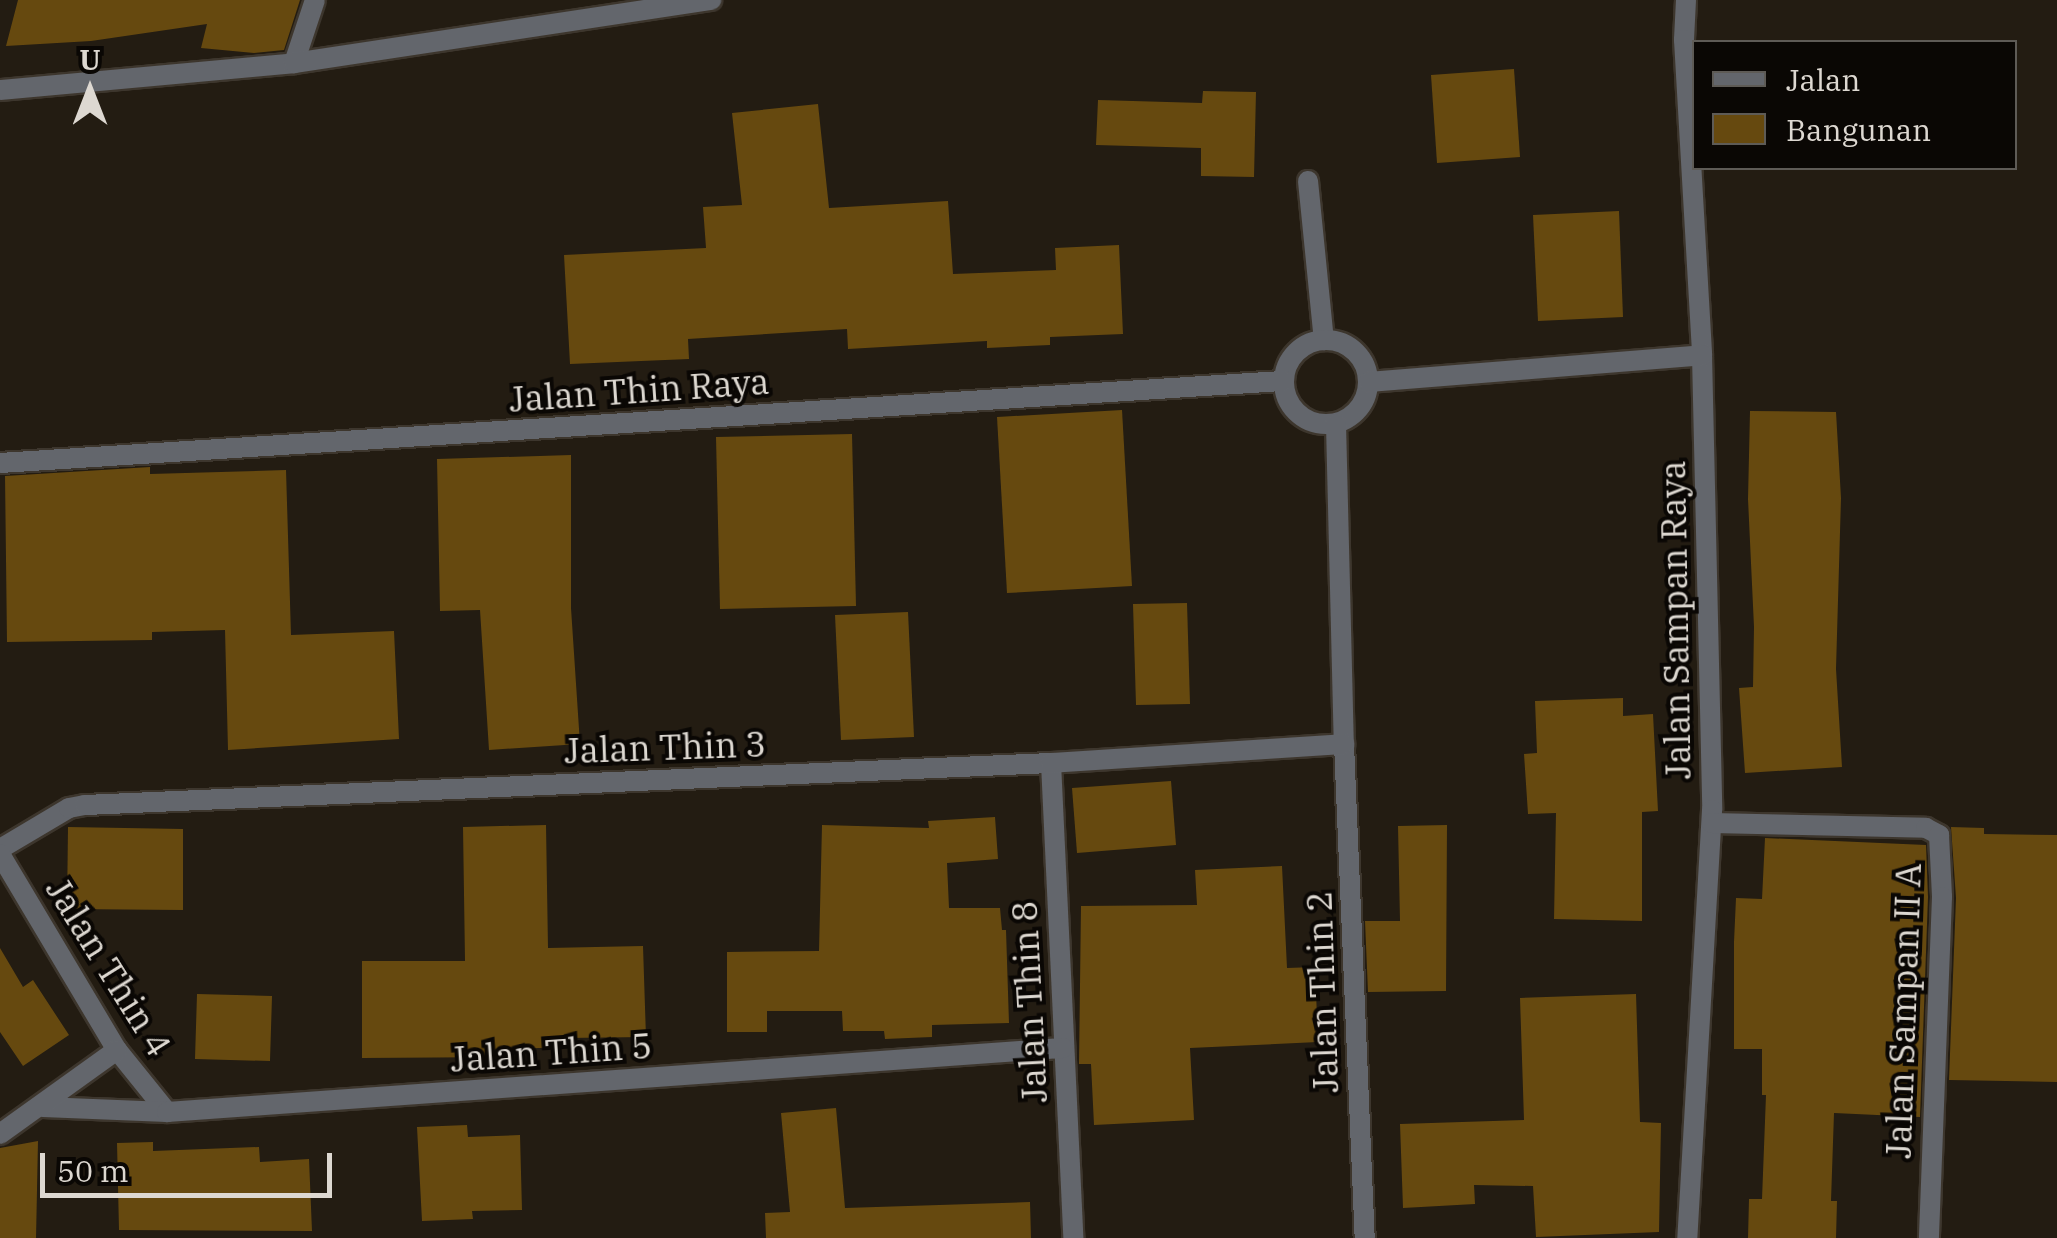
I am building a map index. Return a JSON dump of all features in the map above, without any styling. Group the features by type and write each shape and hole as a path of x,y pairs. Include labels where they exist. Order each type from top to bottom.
{"street":[{"path":"294,63 316,0"},
{"path":"0,90 294,63 710,0"},
{"name":"Jalan Sampan Raya","path":"1686,0 1684,40 1702,355 1712,824 1688,1238"},
{"path":"1308,182 1324,340"},
{"path":"1324,340 1355,352 1368,382 1360,409 1336,424 1310,422 1290,406 1283,381 1295,352 1324,340"},
{"path":"1368,382 1702,355"},
{"name":"Jalan Thin Raya","path":"0,463 1283,381"},
{"name":"Jalan Thin 2","path":"1336,424 1344,744 1365,1238"},
{"name":"Jalan Thin 3","path":"0,852 69,808 85,805 1051,763 1344,744"},
{"name":"Jalan Thin 8","path":"1051,763 1074,1238"},
{"name":"Jalan Sampan II A","path":"1712,824 1926,828 1939,835 1942,897 1929,1238"},
{"name":"Jalan Thin 4","path":"0,852 116,1050 167,1112"},
{"name":"Jalan Thin 5","path":"43,1107 167,1112 1062,1048"},
{"path":"0,1134 43,1107 116,1050"}],"building":[{"path":"18,0 300,0 284,50 254,53 201,48 207,24 91,41 6,46"},
{"path":"1514,69 1520,157 1437,163 1431,75"},
{"path":"1203,91 1256,92 1254,177 1201,176 1201,148 1096,145 1098,100 1202,103"},
{"path":"818,104 829,208 948,201 953,274 1056,270 1055,248 1119,245 1123,334 1050,337 1050,345 987,348 987,341 848,349 847,329 688,339 689,359 570,364 564,255 706,248 703,207 742,205 732,113"},
{"path":"1619,211 1623,317 1538,321 1533,215"},
{"path":"1122,410 1132,586 1007,593 997,417"},
{"path":"1750,411 1836,412 1841,498 1836,669 1842,767 1745,773 1739,688 1753,687"},
{"path":"852,434 856,606 720,609 716,437"},
{"path":"571,455 571,608 580,744 489,750 480,610 440,611 437,459"},
{"path":"150,467 150,474 286,470 291,635 394,631 399,739 228,750 225,630 152,632 152,640 7,642 5,476"},
{"path":"1187,603 1190,704 1136,705 1133,604"},
{"path":"908,612 914,737 841,740 835,615"},
{"path":"1623,698 1623,716 1653,714 1658,811 1642,812 1642,921 1554,919 1556,813 1528,814 1524,754 1537,753 1535,701"},
{"path":"1171,781 1176,845 1077,853 1072,788"},
{"path":"995,817 998,859 947,863 949,908 1000,908 1002,930 1006,930 1009,1023 932,1025 932,1037 885,1039 884,1031 843,1031 842,1011 767,1011 767,1032 727,1032 727,952 819,951 822,825 929,828 928,821"},
{"path":"546,825 548,948 643,946 646,1037 565,1038 565,1047 513,1049 513,1057 362,1058 362,961 465,961 463,827"},
{"path":"1447,825 1446,991 1368,992 1365,921 1400,921 1398,826"},
{"path":"68,827 183,829 183,910 67,909"},
{"path":"1951,827 1984,828 1984,834 2057,835 2057,1082 1949,1080 1956,898"},
{"path":"1765,838 1926,845 1928,897 1920,1117 1834,1113 1831,1201 1837,1201 1836,1238 1748,1238 1749,1199 1762,1199 1766,1095 1762,1095 1762,1049 1734,1049 1734,942 1736,898 1762,899"},
{"path":"1282,866 1287,968 1315,967 1318,1042 1190,1048 1194,1120 1094,1125 1091,1064 1079,1064 1081,906 1197,905 1195,870"},
{"path":"0,948 23,987 33,980 69,1035 23,1066 0,1032"},
{"path":"197,994 272,996 270,1061 195,1059"},
{"path":"1636,994 1640,1122 1661,1123 1659,1232 1536,1237 1533,1186 1474,1185 1475,1204 1403,1208 1400,1124 1524,1120 1520,998"},
{"path":"836,1108 845,1208 1030,1202 1031,1238 766,1238 765,1213 790,1212 781,1113"},
{"path":"467,1125 468,1137 520,1135 522,1210 472,1211 473,1219 422,1221 417,1127"},
{"path":"38,1141 36,1238 0,1238 0,1148"},
{"path":"153,1142 153,1151 259,1147 260,1162 309,1159 312,1231 119,1230 117,1143"}]}
